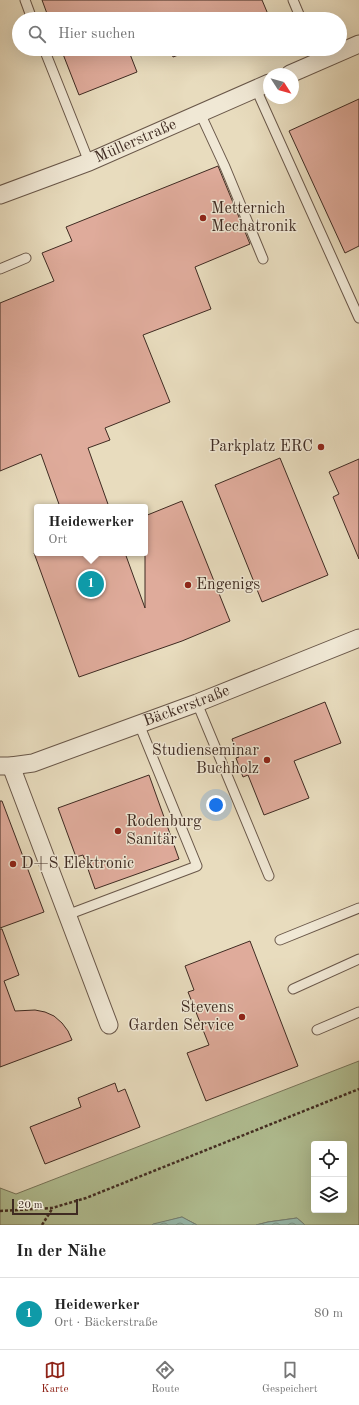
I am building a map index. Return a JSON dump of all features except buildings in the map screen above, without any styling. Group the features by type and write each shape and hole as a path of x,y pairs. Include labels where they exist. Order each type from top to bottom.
{"street":[{"path":"347,47 359,44"},
{"path":"298,68 315,56"},
{"name":"Müllerstraße","path":"0,195 89,162 262,86"},
{"name":"Bäckerstraße","path":"109,1025 67,915 6,766 33,763 197,703 359,638"}],"lane":[{"path":"25,0 29,12"},
{"path":"293,0 298,12"},
{"path":"47,56 89,162"},
{"path":"262,86 359,318"},
{"path":"200,113 225,167 263,260"},
{"path":"0,269 26,258"},
{"path":"197,703 269,876"},
{"path":"67,915 196,866 139,724"},
{"path":"280,940 359,908"},
{"path":"293,989 359,959"},
{"path":"318,1030 359,1012"}],"path":[{"path":"0,1211 52,1208 86,1198 359,1089"},
{"path":"42,1225 52,1208"}],"green space":[{"path":"359,1061 359,1225 305,1225 297,1218 256,1225 197,1225 182,1217 152,1225 0,1225 0,1188 16,1194"}],"water":[{"path":"182,1217 197,1225 152,1225 153,1224"},
{"path":"297,1218 305,1225 256,1225 268,1222"}],"place":[{"name":"Metternich Mechatronik","path":"203,218"},
{"name":"Parkplatz ERC","path":"321,447"},
{"name":"Heidewerker","path":"91,584"},
{"name":"Engenigs","path":"188,585"},
{"name":"Studienseminar Buchholz","path":"267,760"},
{"name":"Rodenburg Sanitär","path":"118,831"},
{"name":"D+S Elektronic","path":"13,864"},
{"name":"Stevens Garden Service","path":"242,1017"}]}
